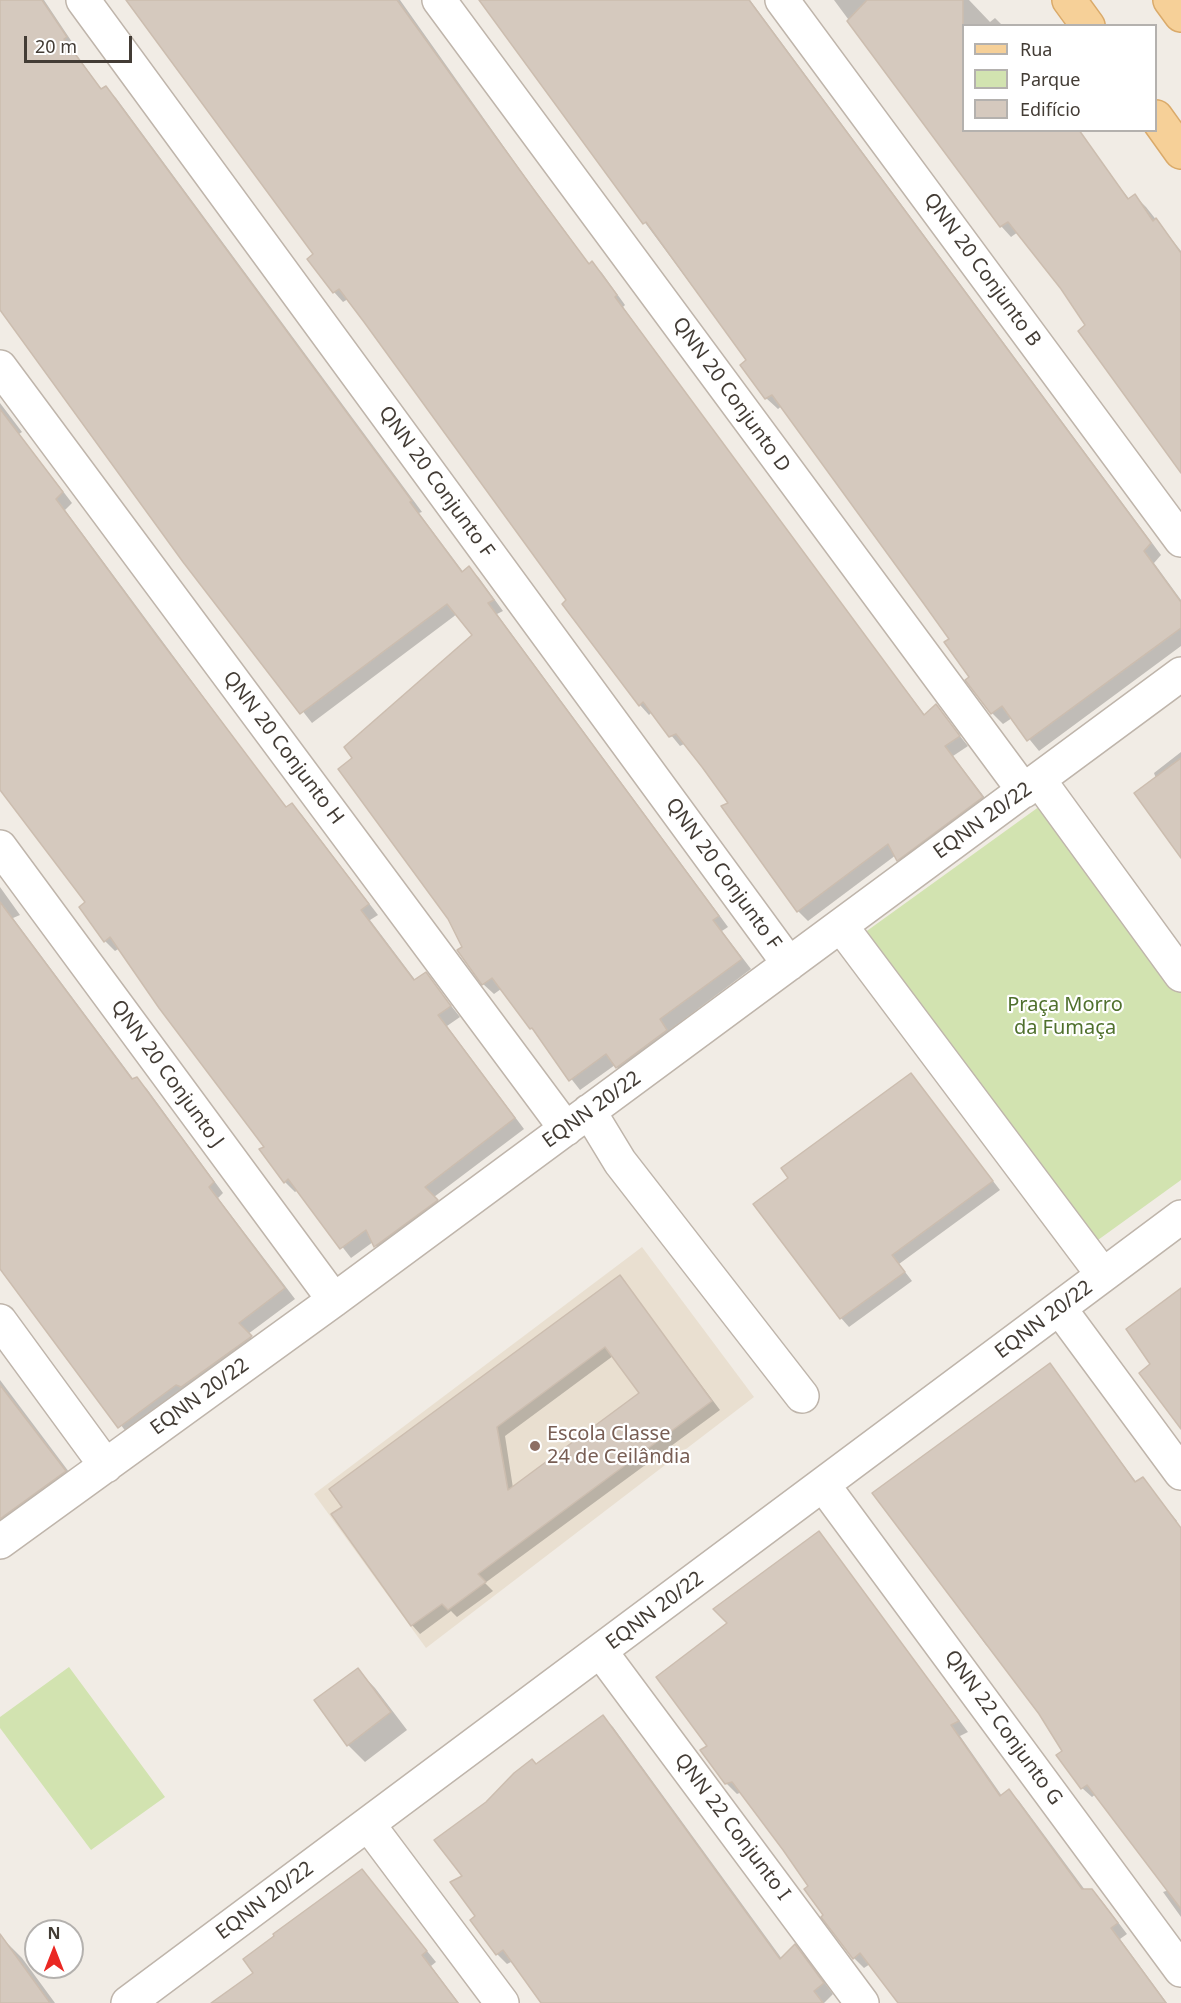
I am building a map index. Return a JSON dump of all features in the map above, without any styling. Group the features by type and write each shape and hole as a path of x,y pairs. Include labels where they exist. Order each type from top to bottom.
{"main road":[{"path":"1170,0 1181,15"},
{"path":"1157,120 1181,152"}],"street":[{"name":"QNN 20 Conjunto F","path":"83,0 789,964"},
{"name":"QNN 20 Conjunto D","path":"439,0 1031,785 1181,975"},
{"name":"QNN 20 Conjunto B","path":"782,0 1181,540"},
{"name":"QNN 20 Conjunto H","path":"0,367 577,1120 620,1162 802,1396"},
{"name":"EQNN 20/22","path":"0,1542 334,1300 1181,674"},
{"name":"QNN 20 Conjunto J","path":"0,847 334,1300"},
{"path":"841,926 1103,1275"},
{"name":"EQNN 20/22","path":"141,1999 368,1824 824,1486 1181,1217"},
{"path":"1060,1309 1181,1473"},
{"path":"0,1322 106,1466"},
{"name":"QNN 22 Conjunto G","path":"824,1486 1181,1970"},
{"name":"QNN 22 Conjunto I","path":"601,1652 862,2003"},
{"path":"368,1824 502,2003"}],"shaded area":[{"name":"Escola Classe 24 de Ceilândia","path":"642,1247 754,1397 426,1648 314,1494"}],"green space":[{"name":"Praça Morro da Fumaça","path":"1047,801 1181,984 1181,1180 1091,1245 864,933"},
{"path":"69,1667 165,1797 91,1850 0,1728 0,1717"}],"building":[{"path":"0,0 42,0 67,37 64,39 101,89 106,86 462,572 469,566 494,600 488,603 719,916 713,920 742,959 660,1019 667,1030 616,1068 606,1054 569,1081 532,1028 530,1029 492,978 482,985 457,950 462,947 448,919 338,769 352,758 344,747 472,635 447,604 300,714 183,562 0,310"},
{"path":"126,0 397,0 537,194 589,264 592,261 617,295 615,297 924,715 936,704 960,736 945,746 983,797 897,861 888,844 797,912 721,806 728,803 702,767 676,734 669,737 643,702 639,706 562,604 566,600 339,289 333,293 307,259 313,254"},
{"path":"479,0 749,0 1151,543 1144,551 1181,602 1181,628 1027,741 1002,706 991,714 965,680 969,677 944,642 949,639 924,604 772,395 765,399 740,365 746,360 646,222 643,224"},
{"path":"867,0 963,0 962,132 1080,132 1128,199 1135,194 1153,221 1156,218 1181,253 1181,473 1078,331 1085,325 1061,289 1008,222 1000,227 847,21"},
{"path":"0,409 63,492 56,499 157,636 286,807 292,803 369,904 361,910 414,980 426,972 451,1006 438,1015 515,1118 425,1187 438,1200 374,1247 366,1230 340,1249 288,1179 284,1183 259,1149 264,1147 159,1008 110,937 104,942 79,907 85,902 0,790"},
{"path":"1181,758 1181,858 1134,793"},
{"path":"0,902 132,1079 137,1077 214,1182 209,1187 285,1288 239,1323 252,1336 181,1387 176,1385 118,1428 0,1269"},
{"path":"911,1073 993,1181 892,1255 905,1272 840,1319 753,1204 788,1178 781,1168"},
{"name":"Escola Classe 24 de Ceilândia","path":"620,1275 712,1401 478,1574 486,1582 448,1610 442,1604 411,1626 331,1514 342,1507 329,1489","holes":["605,1347 639,1393 508,1490 497,1427"]},
{"path":"1181,1288 1181,1429 1139,1373 1150,1364 1126,1329"},
{"path":"1050,1363 1135,1482 1143,1477 1181,1528 1181,1909 1087,1785 1081,1789 1056,1755 1062,1751 1039,1714 872,1493"},
{"path":"0,1385 66,1471 0,1519"},
{"path":"819,1531 959,1721 951,1725 1000,1796 1009,1789 1082,1889 1092,1889 1118,1923 1111,1928 1166,2003 898,2003 860,1953 853,1959 821,1917 823,1915 804,1889 808,1886 732,1782 725,1784 700,1750 707,1746 656,1677 727,1623 713,1609"},
{"path":"358,1668 391,1712 347,1746 314,1700"},
{"path":"603,1715 780,1959 795,1944 824,1983 814,1991 823,2003 541,2003 503,1950 496,1955 470,1920 475,1916 450,1882 462,1876 434,1840 486,1802 514,1773 532,1759 536,1764"},
{"path":"362,1869 427,1951 422,1955 458,2003 211,2003 253,1973 243,1959 274,1936 273,1934"},
{"path":"0,1934 24,1967 24,1979 33,1979 50,2003 0,2003"}],"place":[{"name":"Escola Classe 24 de Ceilândia","path":"535,1446"}]}
